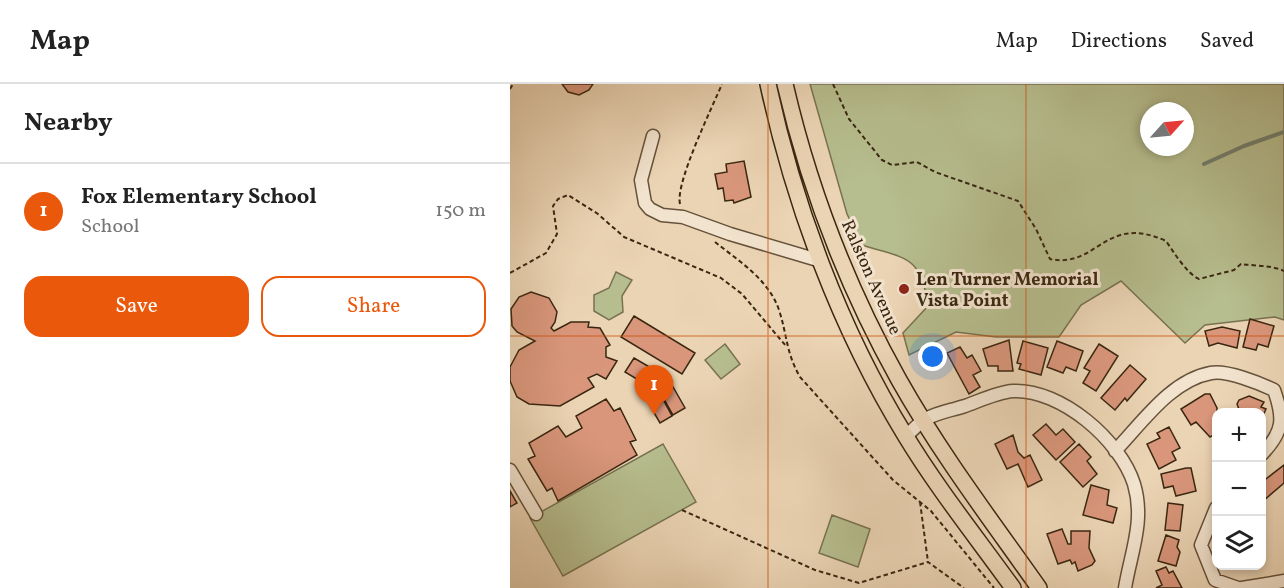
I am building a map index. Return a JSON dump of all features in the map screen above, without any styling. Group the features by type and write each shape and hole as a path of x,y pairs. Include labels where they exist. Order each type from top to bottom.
{"main road":[{"name":"Ralston Avenue","path":"768,84 788,163 821,261 871,374 906,437 1013,588"},
{"name":"Ralston Avenue","path":"785,84 811,178 846,274 899,381 951,464 1039,588"}],"street":[{"path":"652,136 641,180 645,204 662,215 683,217 730,234 821,261"},
{"path":"1115,451 1178,387 1212,373 1253,381 1274,390 1283,414 1275,440 1266,450"},
{"path":"906,437 922,418 1013,391 1040,396 1075,410 1115,451 1134,483 1140,525 1125,588"},
{"path":"510,470 536,514"},
{"path":"1213,516 1201,545 1215,580 1238,588"},
{"path":"1242,588 1284,581"}],"path":[{"path":"510,89 513,84"},
{"path":"683,217 678,196 683,173 722,84"},
{"path":"833,84 849,119 882,160 892,165 917,162 935,172 1018,201 1036,229 1050,259 1063,262 1078,257 1117,235 1143,231 1166,240 1171,251 1182,260 1189,274 1199,279 1234,270 1241,264 1256,268 1273,266 1284,271"},
{"path":"510,273 546,253 556,234 553,206 558,199 568,195 598,214 624,237 721,278 742,294 786,346"},
{"path":"714,242 753,273 773,297 779,309 786,346 800,377 816,397 893,480 932,511 994,588"},
{"path":"920,501 928,562 964,588"},
{"path":"682,510 815,570 858,584 928,562"}],"green space":[{"path":"810,84 1284,84 1284,320 1275,317 1205,325 1185,343 1121,281 1081,305 1059,337 996,337 956,332 909,355 903,333 928,306 921,276 908,261 862,245 847,214"},
{"path":"616,272 632,280 622,296 623,312 609,320 594,311 594,295 609,288"},
{"path":"725,344 740,364 721,379 705,360"},
{"path":"663,444 696,502 563,576 530,518"},
{"path":"832,515 870,529 858,567 819,553"}],"building":[{"path":"562,84 593,84 589,90 579,95 568,92"},
{"path":"744,161 751,197 734,203 733,200 725,201 723,188 718,189 715,174 727,172 726,164"},
{"path":"531,292 549,298 557,312 551,328 554,331 571,322 589,322 588,327 600,328 610,345 606,347 606,357 617,361 606,379 597,374 588,378 594,387 560,406 529,404 517,397 510,381 510,367 519,350 535,341 517,332 512,326 511,309 519,297"},
{"path":"634,316 695,353 682,374 621,337"},
{"path":"1250,319 1274,326 1268,347 1258,344 1256,350 1243,347"},
{"path":"1222,327 1240,331 1237,348 1218,343 1209,346 1205,331"},
{"path":"1009,340 1013,371 998,371 998,366 988,366 983,349"},
{"path":"1023,341 1048,348 1041,375 1019,369 1021,364 1017,363"},
{"path":"1057,341 1083,351 1076,371 1066,367 1063,373 1047,367"},
{"path":"1099,344 1118,356 1096,391 1083,383 1090,371 1084,368"},
{"path":"960,347 967,358 972,355 981,371 973,375 980,387 969,394 947,353"},
{"path":"634,358 653,369 645,384 625,372"},
{"path":"1130,365 1146,379 1127,401 1125,398 1115,410 1101,398"},
{"path":"672,385 685,408 673,415 660,392"},
{"path":"659,392 672,416 660,423 646,399"},
{"path":"1205,394 1210,394 1217,408 1212,408 1212,436 1210,437 1196,422 1191,425 1181,409"},
{"path":"1249,396 1264,402 1261,407 1264,408 1238,408 1239,400"},
{"path":"606,399 614,411 620,408 636,440 630,442 637,455 558,501 552,488 547,491 528,459 535,456 529,443 558,426 566,437 582,428 576,416"},
{"path":"1046,424 1056,435 1063,429 1075,442 1056,460 1033,435"},
{"path":"1169,427 1180,448 1172,452 1176,460 1159,469 1147,444 1160,438 1157,433"},
{"path":"1013,435 1018,452 1024,458 1030,455 1042,480 1028,487 1018,464 1007,469 995,444"},
{"path":"1079,444 1091,457 1087,461 1097,474 1083,487 1060,462"},
{"path":"1284,465 1284,483 1266,499 1266,479"},
{"path":"1191,468 1196,491 1176,496 1173,486 1164,488 1161,474"},
{"path":"1091,485 1109,490 1107,505 1117,508 1113,523 1083,515"},
{"path":"510,491 517,503 510,507"},
{"path":"1168,503 1183,505 1180,531 1165,530"},
{"path":"1062,529 1068,544 1071,544 1071,531 1090,531 1089,548 1095,561 1092,565 1078,571 1075,562 1072,564 1070,560 1058,564 1047,534"},
{"path":"1166,535 1179,540 1177,547 1180,552 1176,566 1158,561"},
{"path":"1166,567 1169,573 1173,571 1182,588 1156,588 1162,585 1156,571"}],"waterway":[{"path":"1204,164 1244,146 1284,132"}],"place":[{"name":"Len Turner Memorial Vista Point","path":"904,289"},
{"name":"Fox Elementary School","path":"654,415"}]}
